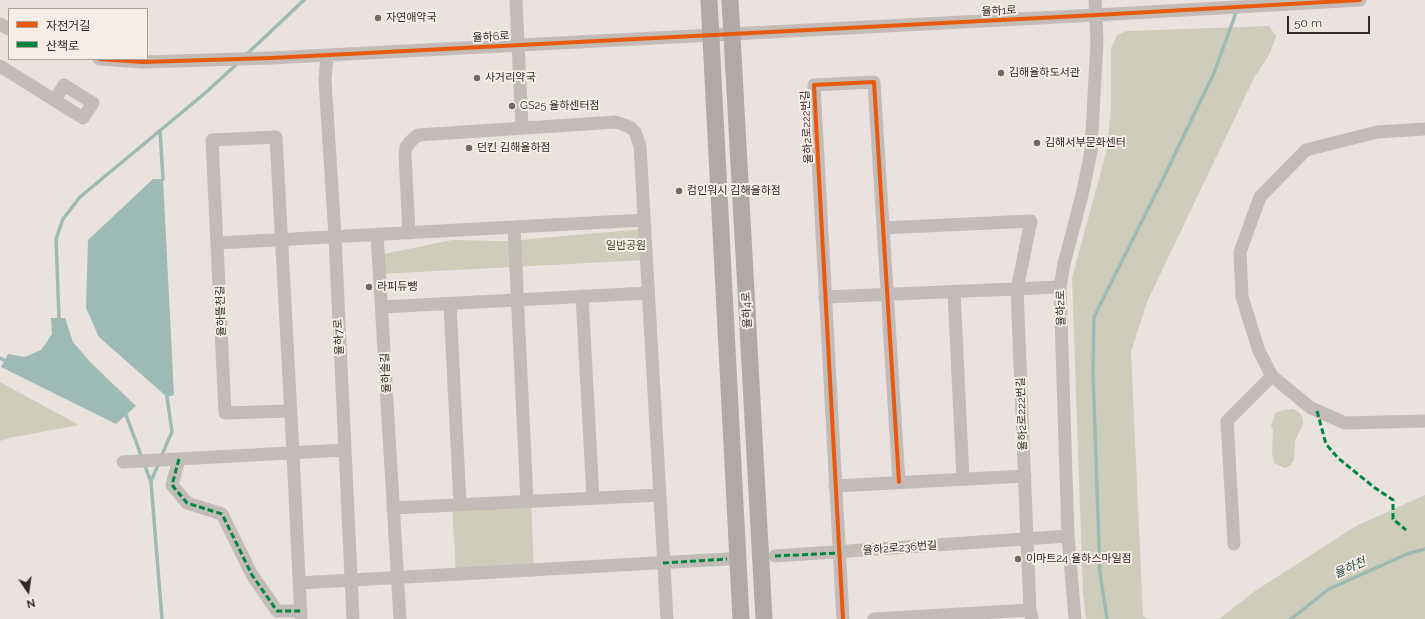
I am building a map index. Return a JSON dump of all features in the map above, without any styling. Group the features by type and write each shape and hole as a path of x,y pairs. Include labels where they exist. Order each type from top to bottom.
{"main road":[{"name":"율하4로","path":"709,0 741,619"},
{"name":"율하4로","path":"730,0 764,619"}],"street":[{"path":"516,0 522,128"},
{"name":"율하2로","path":"1075,619 1068,536 1060,287 1064,264 1083,191 1091,151 1097,41 1097,15 1095,0"},
{"name":"율하1로","path":"711,35 1360,0"},
{"name":"율하6로","path":"114,60 179,62 711,35"},
{"name":"율하7로","path":"327,55 325,80 335,237 353,619"},
{"path":"0,66 55,100"},
{"name":"율하2로222번길","path":"839,553 814,85 874,82 899,482"},
{"path":"409,233 405,155 406,147 418,135 616,122 630,127 635,132 640,146 666,619"},
{"path":"1425,129 1377,132 1306,150 1260,197 1240,252 1242,297 1259,351 1272,376 1311,408 1345,423 1425,421"},
{"name":"율하뜰천길","path":"276,137 281,239 290,411 225,413 212,140 276,137"},
{"path":"218,243 644,220"},
{"name":"율하2로222번길","path":"883,228 1031,220 1017,289 1027,539"},
{"path":"514,227 527,501"},
{"name":"율하솔길","path":"377,234 400,619"},
{"path":"825,297 1060,287"},
{"path":"954,292 963,479"},
{"path":"382,307 648,293"},
{"path":"582,296 593,498"},
{"path":"450,304 460,504"},
{"path":"1234,544 1227,420 1272,376"},
{"path":"172,459 172,485 187,503 222,514 252,575 277,611 301,615 290,411"},
{"path":"123,462 344,450"},
{"path":"835,486 1025,476"},
{"path":"393,508 660,495"},
{"name":"율하2로236번길","path":"775,556 839,553 1068,536"},
{"path":"874,619 1031,614 1027,539"},
{"path":"839,553 843,619"},
{"path":"299,583 726,559"}],"green space":[{"path":"1269,26 1276,36 1269,55 1254,78 1147,302 1131,352 1143,616 1147,619 1086,619 1083,594 1072,278 1107,149 1111,107 1111,48 1117,35 1127,31"},
{"name":"일반공원","path":"645,229 646,260 380,274 379,255 452,240 506,241"},
{"path":"0,382 79,425 0,441"},
{"path":"1293,409 1301,415 1303,424 1295,441 1294,460 1291,465 1285,468 1274,463 1272,452 1273,430 1271,426 1275,413"},
{"path":"1425,495 1425,619 1219,619 1255,591 1356,526"},
{"path":"531,503 534,568 456,572 452,506"}],"water":[{"path":"153,179 163,179 174,395 167,397 99,337 86,308 88,240"},
{"path":"51,318 65,318 73,342 91,363 136,406 116,424 1,367 8,354 25,357 41,350 52,334"}],"waterway":[{"path":"247,54 304,0"},
{"path":"1107,619 1100,573 1093,373 1094,317 1214,73 1237,10"},
{"path":"59,318 56,239 63,219 80,197 204,94 238,63"},
{"path":"160,131 163,179"},
{"path":"0,358 4,360"},
{"path":"161,457 172,432 167,397"},
{"path":"126,415 151,482 162,619"},
{"path":"151,481 159,463"},
{"name":"율하천","path":"1291,619 1329,589 1407,554 1425,549"}],"marked path":[{"path":"1317,411 1326,444 1338,458 1375,488 1393,500 1393,519 1406,530"},
{"path":"179,459 172,485 187,503 222,514 252,575 277,611 301,611"},
{"path":"775,556 839,553"},
{"path":"663,563 727,559"}],"cycle path":[{"path":"114,60 143,62 271,58 1360,0"},
{"path":"843,619 814,85 874,82 899,482"}],"place":[{"name":"자연애약국","path":"378,18"},
{"name":"김해율하도서관","path":"1001,73"},
{"name":"사거리약국","path":"477,78"},
{"name":"GS25 율하센터점","path":"512,106"},
{"name":"김해서부문화센터","path":"1037,143"},
{"name":"던킨 김해율하점","path":"469,148"},
{"name":"컴인워시 김해율하점","path":"679,191"},
{"name":"라피듀뺑","path":"369,287"},
{"name":"이마트24 율하스마일점","path":"1018,559"}]}
